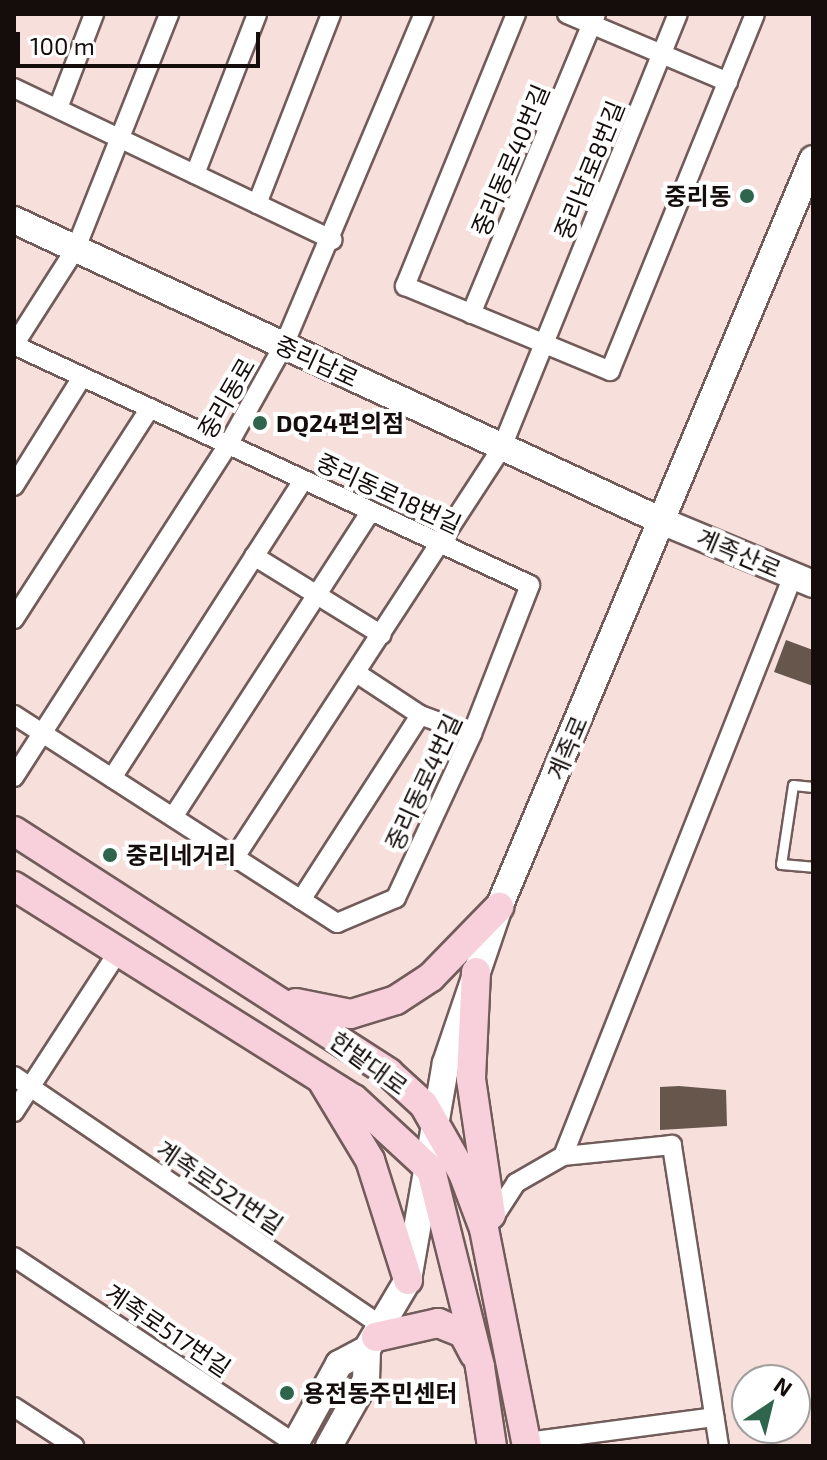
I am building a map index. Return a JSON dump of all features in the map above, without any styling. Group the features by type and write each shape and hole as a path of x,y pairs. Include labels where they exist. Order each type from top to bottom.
{"main road":[{"name":"계족로","path":"329,1446 366,1380 375,1337 408,1280 431,1170 446,1063 499,907 664,522 813,159"},
{"name":"중리남로","path":"14,220 664,522"},
{"name":"계족산로","path":"664,522 803,580"},
{"name":"한밭대로","path":"14,831 389,1073 437,1125 484,1229 527,1444"},
{"name":"한밭대로","path":"14,886 370,1110 431,1170"},
{"path":"226,966 316,1011 351,1014 396,1000 431,977 499,907"},
{"path":"476,972 471,1079 500,1269 497,1295"},
{"path":"320,1078 370,1160 408,1280"},
{"path":"431,1170 480,1367 492,1446"},
{"path":"375,1337 413,1323 438,1323 463,1333 480,1367"},
{"name":"계족로","path":"294,1445 339,1364 375,1337"}],"street":[{"path":"58,108 94,14"},
{"path":"14,345 76,248 169,14"},
{"path":"195,174 257,14"},
{"path":"257,204 331,14"},
{"name":"중리동로","path":"14,777 228,445 284,345 333,240 424,14"},
{"name":"중리동로40번길","path":"516,14 405,286 471,314 594,19"},
{"path":"567,14 594,19 662,54 728,82"},
{"name":"중리남로8번길","path":"235,857 358,674 502,447 678,14"},
{"path":"471,314 610,371 755,14"},
{"path":"14,88 333,240"},
{"name":"중리동로18번길","path":"14,345 530,585"},
{"path":"14,486 82,377"},
{"path":"14,619 150,408"},
{"path":"112,778 303,480"},
{"path":"173,817 371,511"},
{"path":"254,556 382,635"},
{"path":"563,1156 803,580"},
{"name":"중리동로4번길","path":"14,715 337,923 396,898 472,734 530,585"},
{"path":"358,674 420,715 472,734"},
{"name":"중리동로4번길","path":"301,900 420,715"},
{"path":"14,1112 118,952"},
{"name":"계족로521번길","path":"14,1076 375,1337"},
{"path":"492,1220 516,1183 563,1156 672,1145 719,1446"},
{"name":"계족로517번길","path":"14,1257 294,1445"},
{"path":"14,1407 74,1446"},
{"name":"한밭대로","path":"527,1444 714,1417"}],"lane":[{"path":"813,787 793,785 781,864 813,867"}],"building":[{"path":"786,640 813,650 813,686 774,672"},
{"path":"660,1087 726,1090 727,1126 660,1130"}],"place":[{"name":"중리동","path":"747,196"},
{"name":"DQ24편의점","path":"260,423"},
{"name":"중리네거리","path":"110,855"},
{"name":"용전동주민센터","path":"287,1393"}]}
